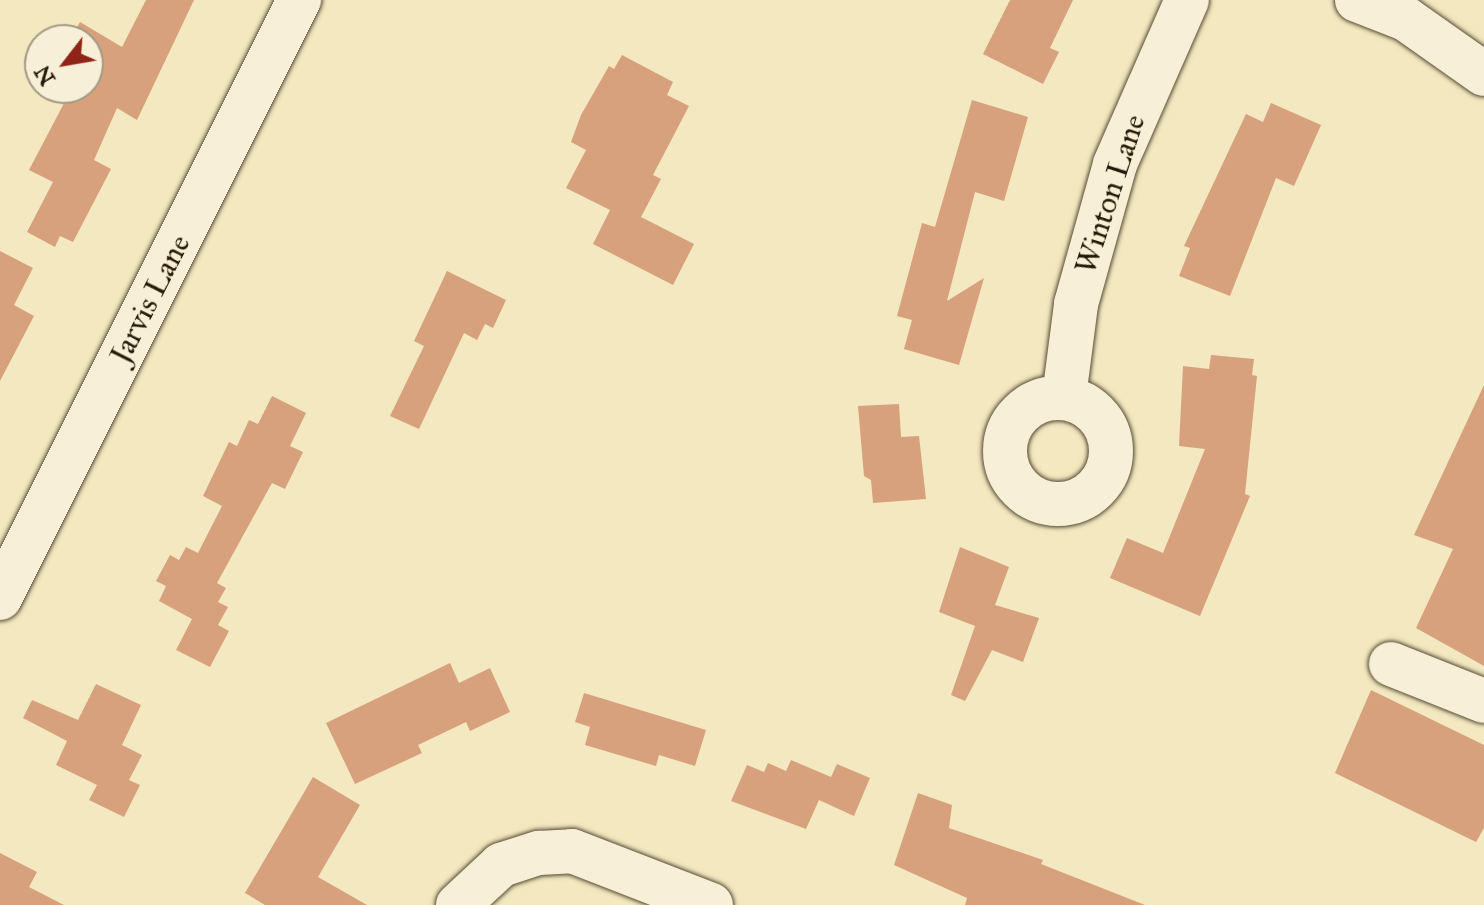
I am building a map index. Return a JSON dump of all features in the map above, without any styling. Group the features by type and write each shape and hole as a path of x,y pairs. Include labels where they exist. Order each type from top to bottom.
{"street":[{"name":"Jarvis Lane","path":"0,598 299,0"},
{"name":"Winton Lane","path":"1064,397 1076,304 1115,164 1187,0"},
{"path":"1357,0 1406,19 1484,74"},
{"path":"1391,664 1484,701"},
{"path":"458,905 501,865 539,853 572,851 711,905"}],"building":[{"path":"146,0 194,0 137,120 117,108 94,160 111,169 73,242 60,236 55,247 27,232 53,182 29,170 64,104 104,104 104,36 122,47"},
{"path":"1010,0 1073,0 1050,48 1059,52 1043,84 983,54"},
{"path":"622,55 673,82 667,95 689,106 653,175 661,179 641,217 694,244 673,285 593,244 610,210 566,188 586,150 571,142 581,115 609,66 614,69"},
{"path":"972,100 1028,117 1004,201 975,192 947,301 984,278 959,365 904,349 912,320 897,316 922,223 935,227"},
{"path":"1271,103 1321,125 1294,186 1276,178 1230,296 1179,276 1190,248 1184,246 1246,114 1263,122"},
{"path":"0,251 33,268 14,305 34,316 0,381"},
{"path":"447,271 506,300 493,328 485,324 477,340 464,333 419,429 390,416 424,346 414,341"},
{"path":"1211,355 1254,359 1252,375 1257,376 1245,494 1250,496 1200,616 1110,578 1127,538 1163,553 1205,449 1179,446 1183,366 1209,369"},
{"path":"1484,385 1484,666 1416,628 1453,549 1414,535"},
{"path":"272,396 306,413 290,446 303,452 285,489 272,483 217,583 226,588 218,602 228,607 218,625 229,631 210,667 176,650 192,619 159,601 166,586 156,581 170,555 179,560 186,547 198,553 222,506 203,496 229,442 237,446 249,420 258,424"},
{"path":"899,404 901,437 919,436 926,499 873,503 871,480 864,476 858,406"},
{"path":"960,547 1009,567 995,605 1039,618 1023,662 992,650 965,701 951,695 975,626 939,612"},
{"path":"450,663 459,683 490,668 510,712 470,731 466,722 418,745 422,753 355,784 326,723"},
{"path":"96,684 141,705 122,745 142,755 129,780 140,785 124,817 89,800 97,785 56,765 67,741 23,718 32,700 78,720"},
{"path":"1371,690 1484,745 1484,828 1476,842 1335,773"},
{"path":"584,693 706,730 695,766 659,755 656,766 585,745 590,727 575,722"},
{"path":"791,760 831,777 837,764 870,778 854,816 819,800 806,829 731,801 747,765 764,772 768,763 786,771"},
{"path":"313,777 360,805 318,877 367,905 265,905 245,893"},
{"path":"918,793 952,805 949,828 1043,860 1041,864 1145,905 965,905 967,898 894,865"},
{"path":"0,853 37,872 29,887 64,905 0,905"}]}
